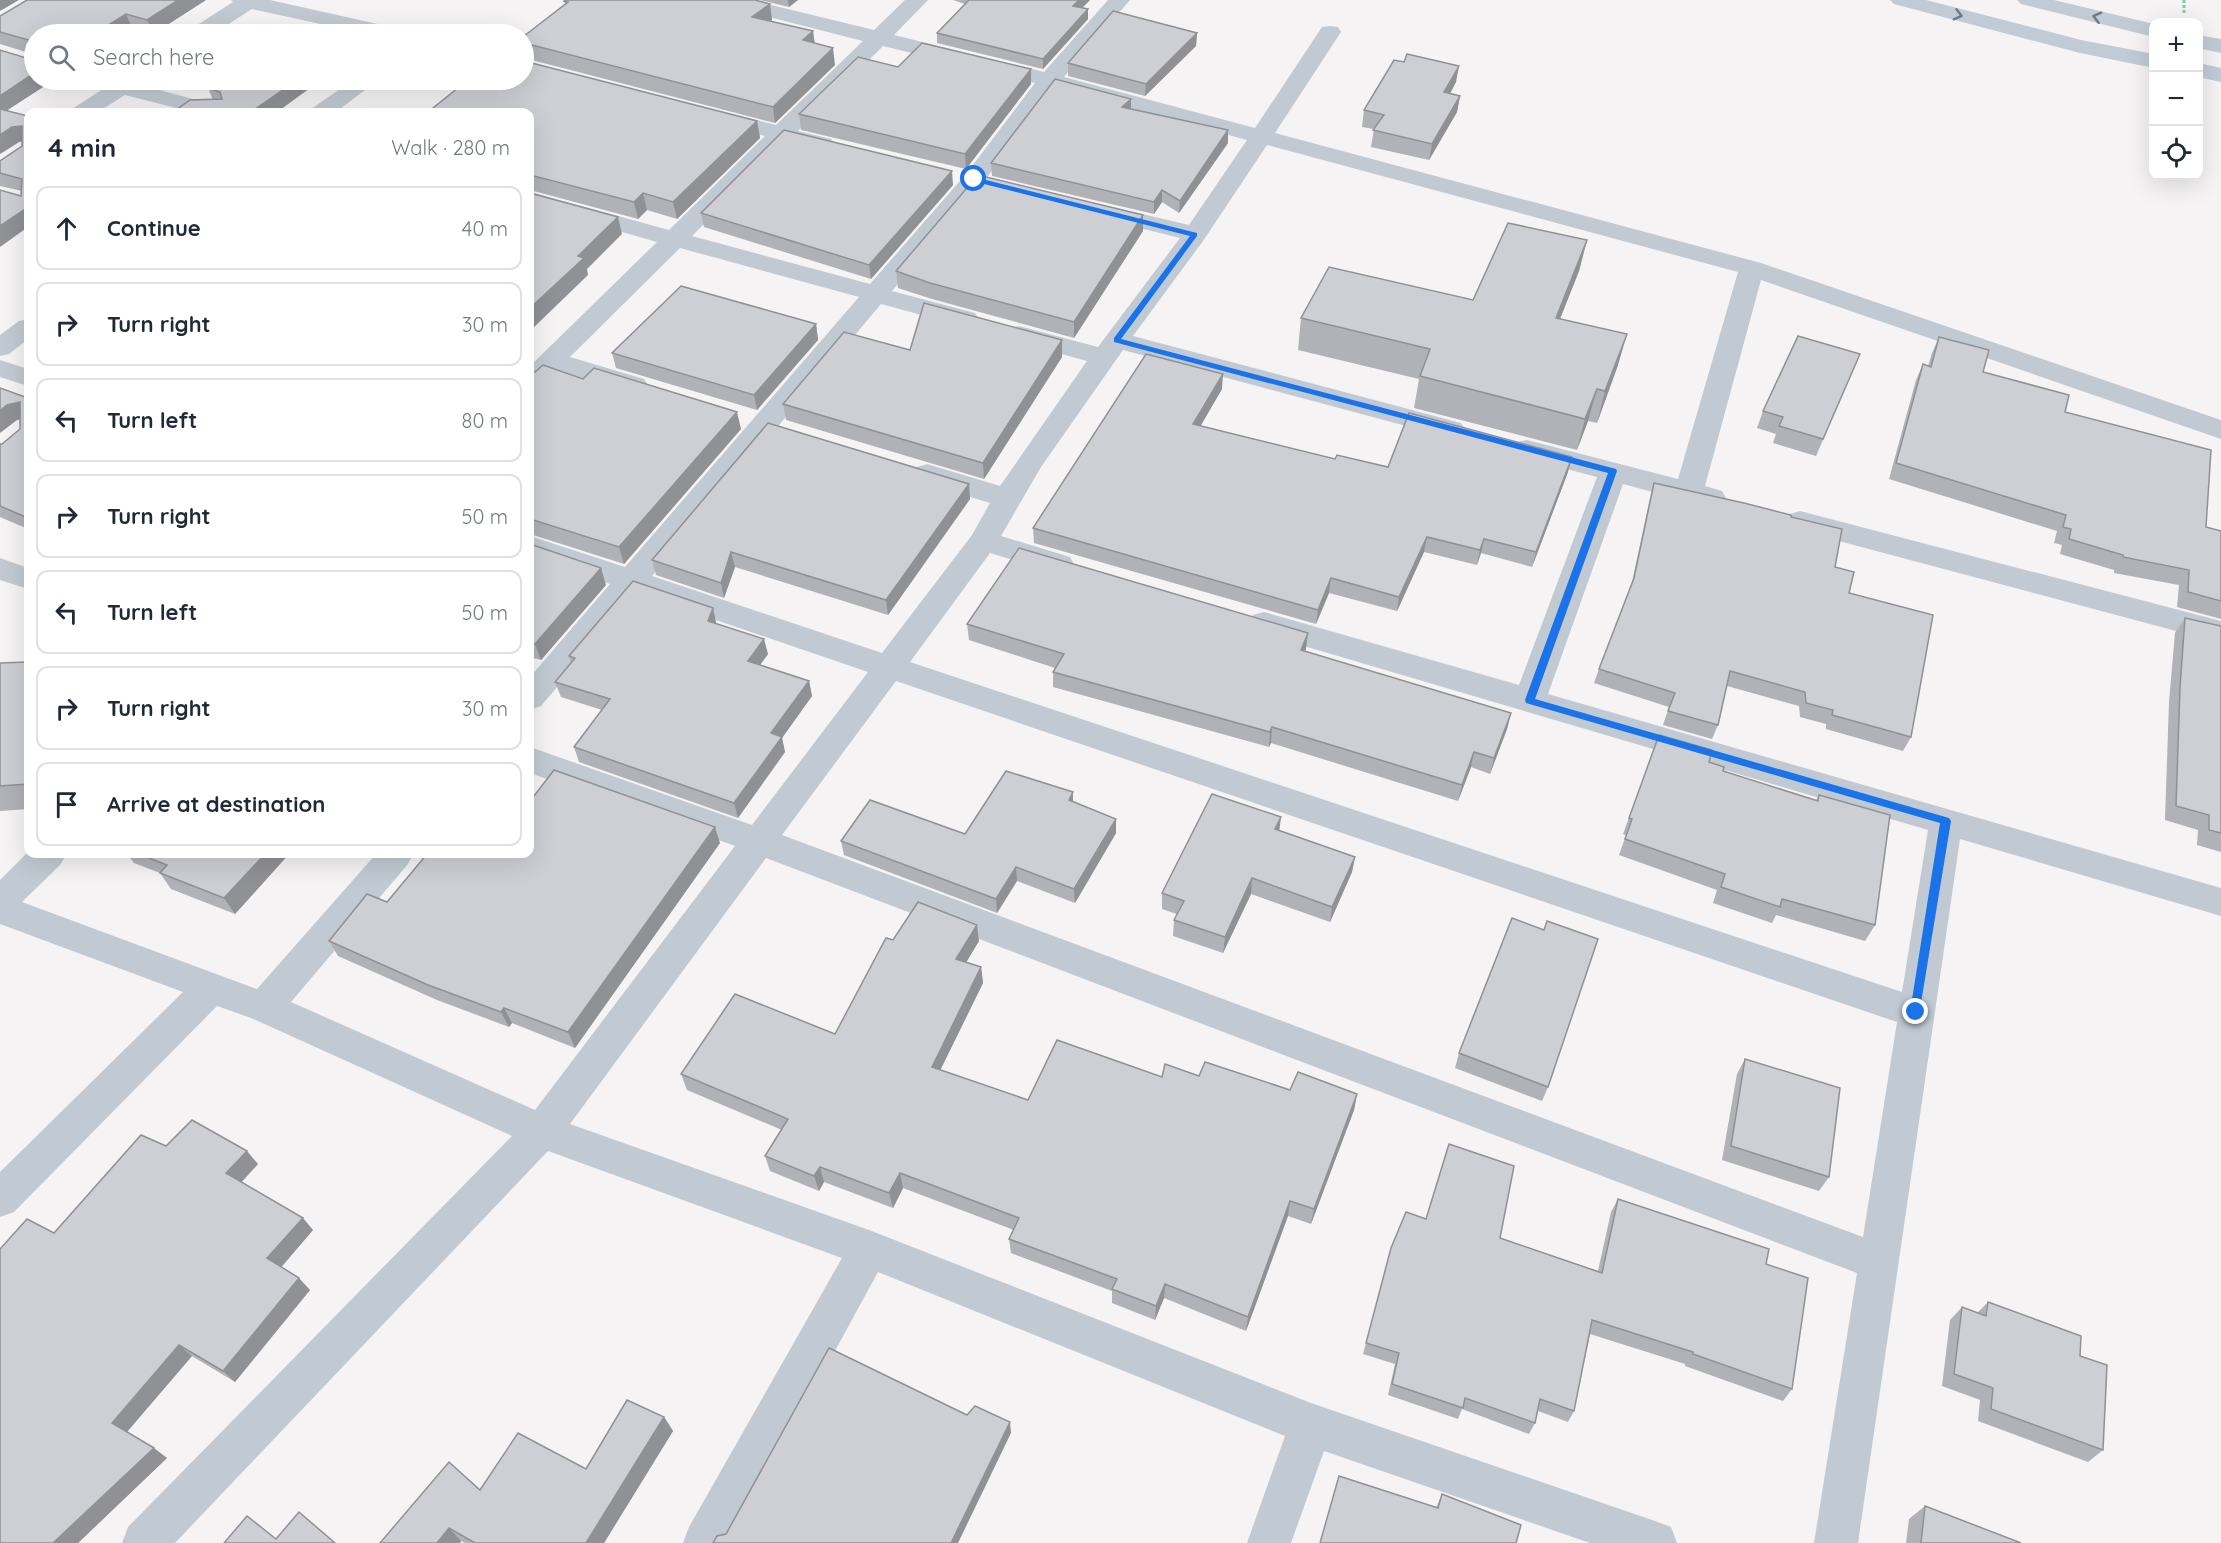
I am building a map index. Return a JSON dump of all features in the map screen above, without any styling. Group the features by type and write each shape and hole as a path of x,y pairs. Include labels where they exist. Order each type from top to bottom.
{"street":[{"path":"725,0 1261,135 1752,268 2221,429"},
{"path":"534,377 917,0"},
{"path":"534,693 974,180 1049,80 1119,0"},
{"path":"1901,0 2079,46 2149,60"},
{"path":"2028,0 2149,30"},
{"path":"214,24 247,1 348,24"},
{"path":"144,1543 542,1131 983,541 1006,498 1110,349 1195,234 1330,32"},
{"path":"2203,42 2221,46"},
{"path":"2203,71 2221,75"},
{"path":"88,108 116,90"},
{"path":"148,90 204,108"},
{"path":"328,108 353,90"},
{"path":"691,111 849,150"},
{"path":"534,200 996,327 1110,349 1486,438 1736,504"},
{"path":"1078,206 1195,234"},
{"path":"1689,492 1752,268"},
{"path":"0,348 24,330"},
{"path":"551,360 664,393"},
{"path":"0,368 24,377"},
{"path":"907,468 1006,498"},
{"path":"1530,700 1613,471"},
{"path":"1770,513 2221,632"},
{"path":"983,541 1086,571"},
{"path":"534,547 1916,1012"},
{"path":"0,569 24,578"},
{"path":"1234,614 2221,902"},
{"path":"534,761 759,841 1878,1262"},
{"path":"1836,1543 1946,821"},
{"path":"0,902 45,858"},
{"path":"264,1007 393,858"},
{"path":"0,909 264,1007 542,1131 869,1249 1311,1425 1655,1543"},
{"path":"0,1199 211,988"},
{"path":"705,1543 869,1249"},
{"path":"1269,1543 1311,1425"}],"building":[{"path":"27,0 178,0 147,20 126,14 110,24 24,24 24,39 0,32 0,16"},
{"path":"755,0 770,4 752,17 813,31 803,40 833,48 773,107 534,46 534,28 568,2 564,1"},
{"path":"969,0 1079,0 1073,6 1088,9 1043,59 937,33"},
{"path":"1113,11 1197,33 1146,84 1068,63"},
{"path":"922,43 1031,69 965,154 799,114 858,57 898,67"},
{"path":"0,50 24,57 24,80 0,96"},
{"path":"1407,54 1459,66 1444,92 1460,96 1432,144 1373,130 1384,115 1364,110 1394,60 1404,62"},
{"path":"534,64 757,121 673,202 643,193 634,202 534,176 534,108 433,108 456,90 534,90"},
{"path":"1055,79 1131,99 1122,107 1228,130 1180,201 1162,190 1154,202 991,163"},
{"path":"214,90 283,90 257,108 179,108 190,100 222,99 220,92"},
{"path":"0,109 24,115 24,210 0,226 0,190 21,196 22,179 0,173 0,161 22,146 22,126 12,127 0,135"},
{"path":"784,130 952,171 869,265 701,213"},
{"path":"978,175 1143,215 1074,322 930,283 896,271"},
{"path":"534,194 618,217 578,256 584,258 534,304"},
{"path":"1508,223 1587,240 1556,318 1627,334 1605,391 1597,389 1585,419 1420,376 1430,349 1301,318 1329,267 1473,300"},
{"path":"681,286 816,324 754,395 612,353"},
{"path":"924,303 1062,340 983,463 783,404 844,332 910,350"},
{"path":"1798,336 1860,354 1823,439 1779,426 1783,417 1763,411"},
{"path":"1939,337 1989,350 1983,372 2069,395 2065,412 2211,450 2206,527 2221,531 2221,601 2188,592 2189,570 2123,557 2123,555 2069,539 2071,529 2063,527 2066,515 1896,463 1923,364 1931,367"},
{"path":"1146,354 1223,374 1193,424 1335,459 1337,455 1388,467 1409,413 1572,457 1536,552 1484,539 1480,550 1427,537 1399,597 1331,578 1318,610 1033,528"},
{"path":"543,365 583,379 594,368 737,412 619,547 534,520 535,372"},
{"path":"0,388 24,397 24,516 0,506 0,444 20,429 20,402 7,405 0,411"},
{"path":"768,423 969,484 886,600 731,552 721,583 652,560"},
{"path":"1654,483 1744,503 1842,529 1835,567 1854,572 1849,593 1933,615 1911,737 1832,715 1833,710 1806,703 1805,692 1730,671 1718,725 1668,711 1675,693 1599,669 1634,578"},
{"path":"534,545 601,568 535,644"},
{"path":"1019,548 1308,633 1301,650 1511,713 1494,758 1474,752 1462,785 1272,727 1270,732 1053,672 1064,654 967,624"},
{"path":"633,581 713,608 708,621 764,639 748,661 809,681 771,733 782,737 734,803 574,747 610,699 555,682 575,658 569,656"},
{"path":"2185,618 2221,626 2221,833 2209,830 2209,815 2176,806"},
{"path":"24,662 24,784 0,786 0,663"},
{"path":"1659,735 1712,750 1709,762 1724,767 1723,771 1818,801 1819,795 1890,815 1875,925 1782,899 1780,907 1721,887 1725,874 1625,839 1632,819 1629,818"},
{"path":"554,770 715,827 568,1032 504,1008 501,1012 428,985 329,941 367,894 387,902 424,858 534,858 534,796"},
{"path":"1006,771 1073,792 1069,800 1116,819 1074,889 1016,867 996,899 841,841 870,800 965,834"},
{"path":"1212,794 1281,817 1275,829 1355,857 1332,907 1252,878 1225,937 1174,920 1184,901 1162,893"},
{"path":"149,858 261,858 224,898 160,873 167,865"},
{"path":"918,902 977,925 956,959 981,967 932,1067 1028,1100 1057,1040 1162,1077 1165,1064 1199,1076 1205,1062 1290,1090 1298,1072 1357,1094 1314,1209 1290,1201 1248,1317 1165,1284 1156,1306 1112,1289 1117,1279 1009,1239 1019,1218 900,1173 889,1193 820,1167 814,1176 765,1156 788,1119 681,1074 735,994 835,1034 886,938 893,940"},
{"path":"1512,918 1544,930 1547,921 1598,939 1548,1087 1459,1053"},
{"path":"1745,1059 1840,1088 1829,1177 1731,1146"},
{"path":"192,1120 247,1151 226,1173 303,1218 267,1258 299,1278 223,1371 179,1345 112,1423 154,1448 53,1543 0,1543 0,1249 27,1219 54,1233 141,1135 166,1146"},
{"path":"1449,1144 1514,1166 1500,1238 1602,1273 1618,1199 1769,1249 1766,1264 1808,1278 1792,1389 1693,1354 1693,1352 1592,1320 1574,1411 1540,1399 1535,1423 1465,1398 1463,1408 1392,1384 1399,1353 1366,1343 1391,1248 1406,1212 1426,1219"},
{"path":"1988,1302 2081,1336 2080,1356 2107,1365 2103,1450 1991,1409 1993,1388 1954,1374 1962,1307 1986,1316"},
{"path":"829,1348 967,1415 975,1406 1010,1422 951,1543 713,1543 717,1536 726,1534"},
{"path":"627,1400 664,1417 586,1543 475,1543 449,1528 437,1543 380,1543 449,1462 480,1490 518,1433 586,1469"},
{"path":"1339,1476 1438,1508 1442,1494 1521,1525 1516,1543 1320,1543"},
{"path":"1925,1506 2021,1543 1921,1543"},
{"path":"299,1512 335,1543 224,1543 247,1516 276,1539"}],"route":[{"path":"974,179 1195,234 1116,340 1613,471 1530,700 1946,821 1916,1012"}]}
